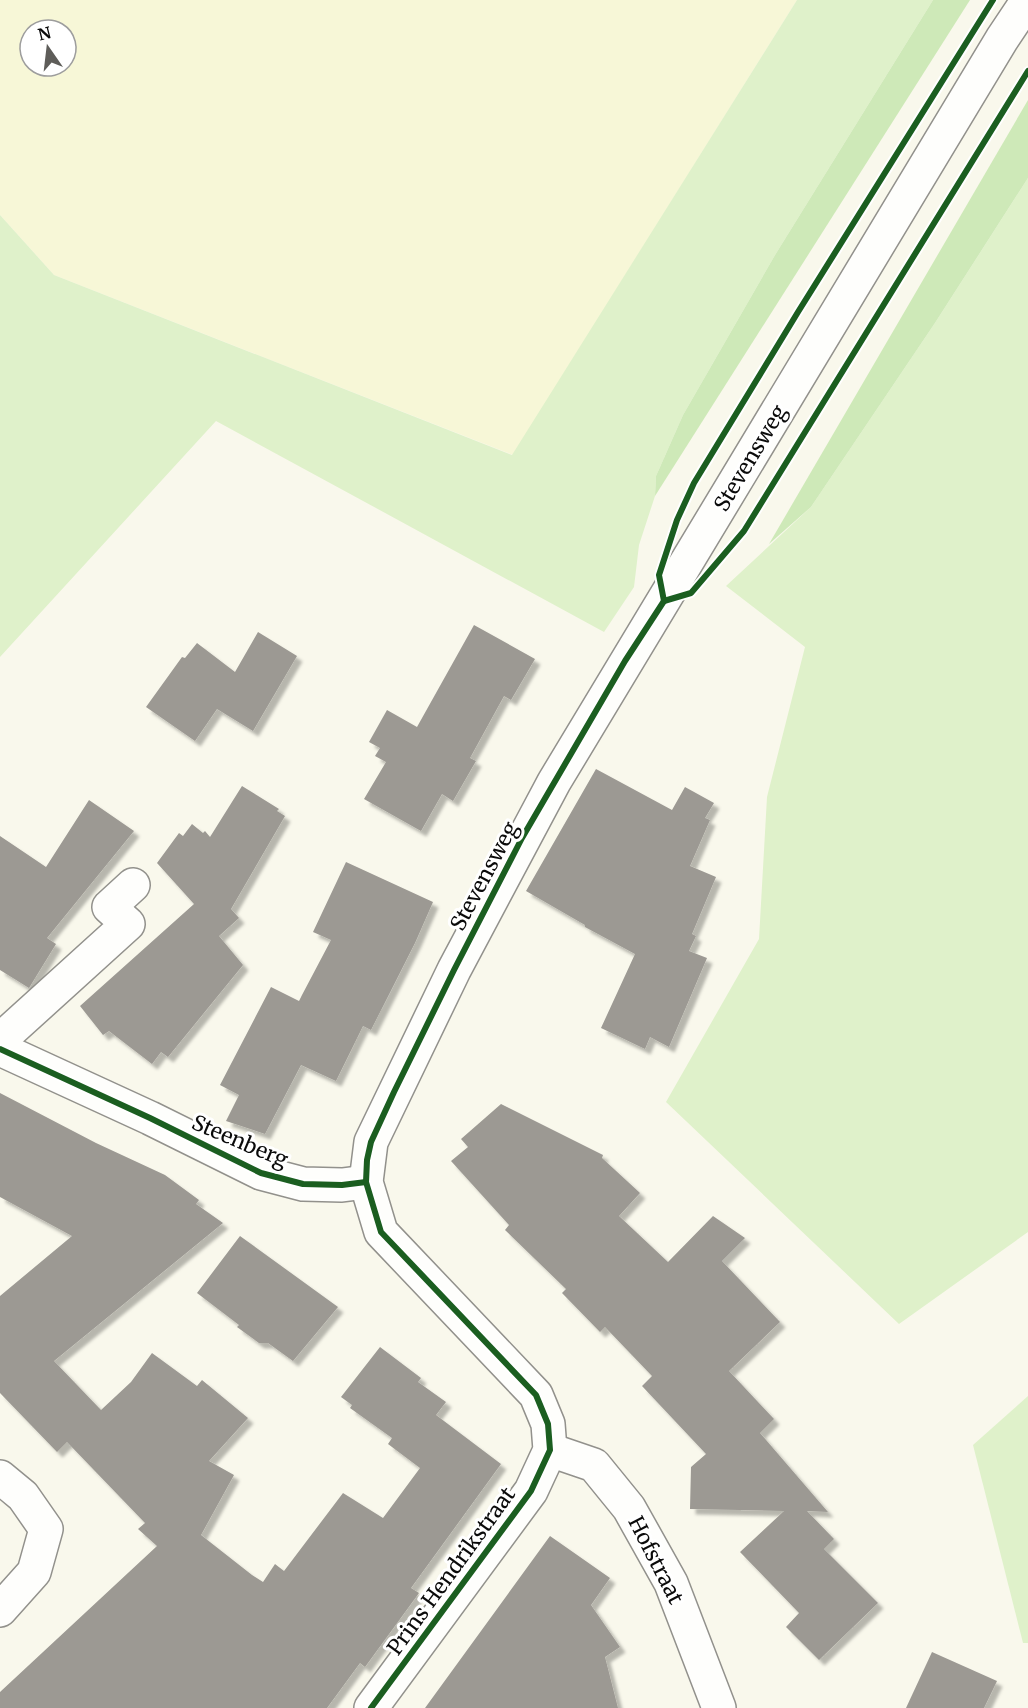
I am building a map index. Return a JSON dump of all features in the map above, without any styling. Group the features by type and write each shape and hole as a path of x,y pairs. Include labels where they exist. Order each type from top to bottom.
{"street":[{"name":"Stevensweg","path":"366,1182 370,1142 453,970 522,838 625,661 1002,39 1028,0"},
{"path":"0,1041 128,924 109,907 133,885"},
{"name":"Steenberg","path":"0,1049 150,1118 261,1173 303,1184 342,1185 366,1182"},
{"path":"366,1182 381,1232 536,1395 548,1425 550,1450"},
{"name":"Prins Hendrikstraat","path":"371,1708 531,1491 550,1450"},
{"name":"Hofstraat","path":"550,1450 594,1465 629,1508 671,1583 719,1708"},
{"path":"0,1477 23,1496 46,1529 34,1572 0,1610"}],"green space":[{"path":"0,0 797,0 513,455 54,275 0,215"},
{"path":"797,0 933,0 775,255 683,415 656,476 655,496 639,545 634,587 604,632 216,421 0,657 0,215 54,275 512,455"},
{"path":"933,0 970,0 655,496 656,476 683,415 775,255"},
{"path":"1028,100 1028,178 935,323 811,507 769,544"},
{"path":"1028,178 1028,1232 899,1324 666,1102 759,939 767,797 805,647 726,586 811,507 935,323"},
{"path":"1028,1396 1028,1643 1023,1643 973,1445"}],"building":[{"path":"474,625 535,659 511,700 504,696 470,758 476,761 453,801 442,794 421,831 364,799 386,762 375,756 380,748 369,742 387,710 417,727"},
{"path":"258,632 297,656 253,731 217,709 195,741 146,707 182,657 185,658 197,643 235,672"},
{"path":"596,769 672,810 685,787 714,803 705,818 710,820 690,866 716,877 692,934 696,936 689,951 707,958 669,1047 650,1037 645,1049 601,1028 635,954 526,891"},
{"path":"242,786 279,809 277,811 285,816 231,909 239,918 219,936 243,965 168,1057 161,1052 152,1064 109,1031 103,1035 80,1006 194,904 157,863 179,833 183,836 192,824 203,833 205,831 210,837"},
{"path":"89,800 134,831 47,938 56,944 29,988 0,970 0,836 46,867"},
{"path":"346,862 433,902 415,943 371,1030 363,1026 336,1081 301,1065 265,1134 226,1121 239,1095 220,1085 271,987 299,1001 331,940 313,932"},
{"path":"0,1093 96,1143 165,1175 199,1200 196,1204 223,1223 54,1361 101,1410 131,1382 152,1353 197,1386 202,1380 248,1418 209,1461 234,1475 201,1535 252,1575 263,1582 275,1564 284,1571 343,1493 383,1518 420,1468 388,1444 392,1438 350,1408 352,1405 341,1397 380,1347 421,1378 418,1382 446,1402 436,1415 501,1464 411,1588 419,1593 365,1667 360,1663 327,1708 0,1708 0,1692 157,1546 138,1529 145,1523 67,1442 57,1452 0,1393 0,1296 72,1236 0,1197"},
{"path":"501,1104 603,1155 602,1158 640,1193 619,1216 668,1262 713,1216 745,1238 722,1261 780,1322 729,1371 774,1419 760,1433 828,1512 807,1511 834,1539 824,1549 878,1603 819,1660 786,1627 799,1613 740,1552 784,1511 690,1509 691,1467 706,1454 642,1386 652,1376 605,1327 600,1332 562,1293 566,1289 505,1230 509,1225 451,1161 468,1147 461,1139"},
{"path":"240,1236 338,1307 293,1361 268,1343 259,1343 197,1293"},
{"path":"550,1536 610,1578 591,1605 620,1647 605,1657 618,1708 425,1708"},
{"path":"932,1652 997,1681 984,1708 906,1708"}],"cycle path":[{"path":"664,601 659,575 677,520 694,483 993,0"},
{"path":"664,601 691,593 744,531 1028,71"},
{"path":"371,1708 531,1491 550,1450 548,1424 536,1395 381,1232 366,1182 371,1142 454,970 522,838 625,661 664,601"},
{"path":"0,1049 150,1118 261,1173 303,1184 342,1185 366,1182"}]}
